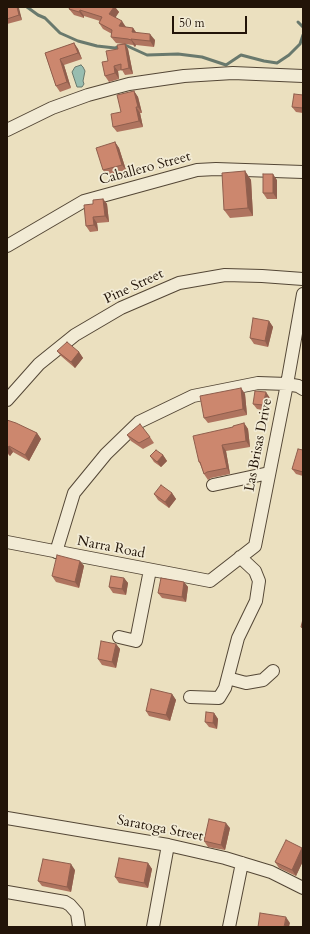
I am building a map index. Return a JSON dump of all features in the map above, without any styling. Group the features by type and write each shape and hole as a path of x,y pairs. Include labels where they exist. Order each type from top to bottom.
{"street":[{"path":"7,130 52,108 88,95 129,84 184,76 233,74 303,76"},
{"name":"Caballero Street","path":"7,246 84,201 190,172 216,169 303,172"},
{"name":"Pine Street","path":"7,400 39,364 75,335 121,308 179,283 225,275 303,279"},
{"name":"Las Brisas Drive","path":"210,582 255,546 303,294"},
{"path":"56,552 74,493 106,454 139,422 193,396 258,383 287,384 298,386 303,389"},
{"path":"213,486 269,473"},
{"name":"Narra Road","path":"7,542 210,582"},
{"path":"190,697 219,698 225,688 238,638 256,601 259,581 255,572 240,557"},
{"path":"119,637 136,641 150,570"},
{"path":"228,676 231,679 246,683 263,680 273,671"},
{"name":"Saratoga Street","path":"7,818 168,846 224,858 270,872 303,888"},
{"path":"153,927 168,846"},
{"path":"230,927 242,863"},
{"path":"7,892 65,902 74,908 77,913 79,927"}],"water":[{"path":"81,65 85,71 83,81 84,84 82,87 77,87 72,72 75,67"}],"building":[{"path":"7,7 17,7 19,15 7,19"},
{"path":"70,7 114,7 109,14 122,21 119,26 133,28 132,32 150,34 150,41 111,37 112,30 99,23 102,17 80,10 79,12 69,9"},
{"path":"74,43 78,53 60,59 67,82 56,86 45,53"},
{"path":"125,44 129,68 121,70 121,64 114,66 115,73 105,76 102,62 108,61 106,51 118,49 117,45"},
{"path":"134,91 138,107 136,107 139,121 113,127 111,114 121,112 117,95"},
{"path":"294,94 303,95 303,108 292,107"},
{"path":"115,142 122,165 103,170 96,148"},
{"path":"245,171 248,208 224,210 222,173"},
{"path":"263,174 273,174 273,193 263,193"},
{"path":"103,199 105,216 93,217 94,225 86,226 84,205 93,204 93,200"},
{"path":"253,318 269,321 265,341 250,338"},
{"path":"67,342 79,352 71,362 57,351"},
{"path":"241,388 243,409 204,418 200,396"},
{"path":"255,391 266,392 263,405 253,404"},
{"path":"7,420 37,433 25,455 9,446 7,449"},
{"path":"244,423 246,441 222,445 227,468 204,474 199,462 193,436"},
{"path":"140,424 150,437 139,443 127,435"},
{"path":"298,449 303,450 303,472 292,469"},
{"path":"156,450 163,455 157,462 150,456"},
{"path":"161,485 172,493 165,502 154,494"},
{"path":"57,555 80,561 75,582 52,576"},
{"path":"111,576 124,578 122,589 109,587"},
{"path":"161,578 184,582 182,597 158,593"},
{"path":"101,641 116,644 112,662 98,659"},
{"path":"151,689 172,694 166,715 146,711"},
{"path":"206,712 214,713 213,723 205,722"},
{"path":"209,819 226,823 221,845 204,841"},
{"path":"286,840 302,848 292,870 275,862"},
{"path":"119,858 148,863 144,883 115,877"},
{"path":"43,859 71,864 67,887 38,881"},
{"path":"260,913 286,917 284,927 258,927"}],"waterway":[{"path":"27,7 45,18 60,33 78,41 97,46 115,48 125,45 147,55 178,54 202,57 226,65 241,55 277,63 289,55 300,44 303,35"},
{"path":"298,22 303,27"}]}
